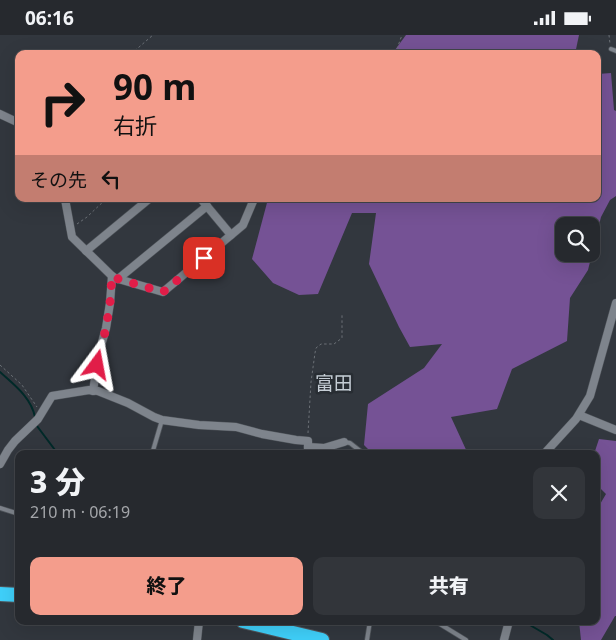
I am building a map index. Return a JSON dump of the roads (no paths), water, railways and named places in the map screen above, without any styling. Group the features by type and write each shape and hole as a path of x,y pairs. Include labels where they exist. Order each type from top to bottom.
{"highway":[{"path":"0,594 15,595"},
{"path":"261,625 322,640"}],"street":[{"path":"0,114 15,121"},
{"path":"66,202 72,237 115,278 163,292 243,225 253,202"},
{"path":"86,251 145,202"},
{"path":"204,202 231,235"},
{"path":"93,391 115,278 207,206"},
{"path":"548,450 576,419 590,396 616,303"},
{"path":"0,464 8,450 42,414 52,396 89,390 98,391 128,403 162,420 236,427 296,440 308,447 324,448 344,442"},
{"path":"579,415 616,430"},
{"path":"197,640 199,625"},
{"path":"504,640 508,625"}],"lane":[{"path":"153,450 162,420"},
{"path":"344,442 350,443 359,450"},
{"path":"0,508 15,513"},
{"path":"367,640 369,625"},
{"path":"441,625 466,640"}],"waterway":[{"path":"0,372 26,397 35,417"},
{"path":"37,426 55,450"},
{"path":"530,625 553,640"}],"district":[{"name":"富田","path":"334,383"}]}
